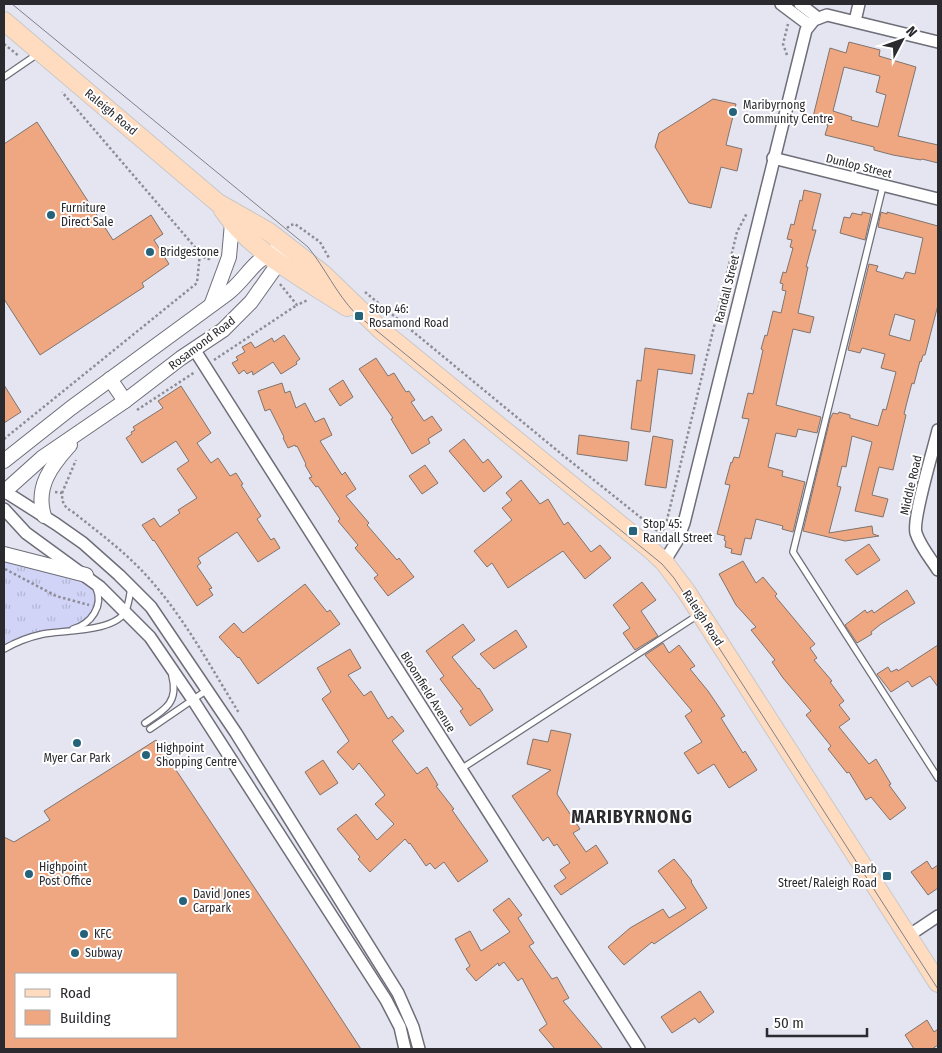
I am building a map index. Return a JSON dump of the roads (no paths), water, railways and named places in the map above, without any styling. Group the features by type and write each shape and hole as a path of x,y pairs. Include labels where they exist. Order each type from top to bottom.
{"main road":[{"name":"Raleigh Road","path":"4,21 218,203 381,330 664,562 700,613 938,983"},
{"name":"Raleigh Road","path":"218,203 232,223 278,250"}],"street":[{"path":"781,4 813,21 831,16 938,42"},
{"path":"800,4 813,21"},
{"path":"855,21 859,4"},
{"name":"Randall Street","path":"664,562 677,541 684,523 803,38 813,21"},
{"name":"Dunlop Street","path":"773,158 938,199"},
{"path":"212,304 229,257 232,223"},
{"name":"Rosamond Road","path":"4,461 71,408 233,289 254,263 278,250"},
{"name":"Rosamond Road","path":"4,491 43,457 125,402 180,358 223,330 236,319 251,302 278,250"},
{"path":"166,339 180,358"},
{"name":"Bloomfield Avenue","path":"194,349 638,1049"},
{"path":"110,379 125,402"},
{"name":"Middle Road","path":"938,430 916,524 917,535 938,570"},
{"path":"44,516 41,496 46,477 62,453 82,431"},
{"path":"4,491 83,543 132,586 151,607 251,758 406,1009 414,1027 419,1049"},
{"path":"4,509 31,537 100,586 150,637 193,700 394,1013 400,1027 405,1049"},
{"path":"4,554 86,575"},
{"path":"908,936 938,916"}],"lane":[{"path":"4,77 41,52"},
{"path":"883,186 793,552 938,778"},
{"path":"4,649 28,638 62,632 85,624 92,617 97,607 98,593 94,584 86,575"},
{"path":"62,632 87,630 106,625 117,619 126,611 132,586"},
{"path":"461,769 700,613"},
{"path":"145,723 162,712 173,698 174,686 168,662"},
{"path":"150,729 207,690"},
{"path":"349,942 360,934"}],"tram line":[{"path":"12,4 308,247 355,313 662,564 674,578 938,989"}],"place":[{"name":"Maribyrnong Community Centre","path":"733,112"},
{"name":"Furniture Direct Sale","path":"51,215"},
{"name":"Bridgestone","path":"150,252"},
{"name":"Stop 46: Rosamond Road","path":"359,316"},
{"name":"Stop 45: Randall Street","path":"633,531"},
{"name":"Myer Car Park","path":"77,743"},
{"name":"Highpoint Shopping Centre","path":"146,755"},
{"name":"Highpoint Post Office","path":"29,874"},
{"name":"Barb Street/Raleigh Road","path":"887,876"},
{"name":"David Jones Carpark","path":"183,901"},
{"name":"KFC","path":"84,934"},
{"name":"Subway","path":"75,953"}],"district":[{"name":"MARIBYRNONG","path":"632,817"}]}
